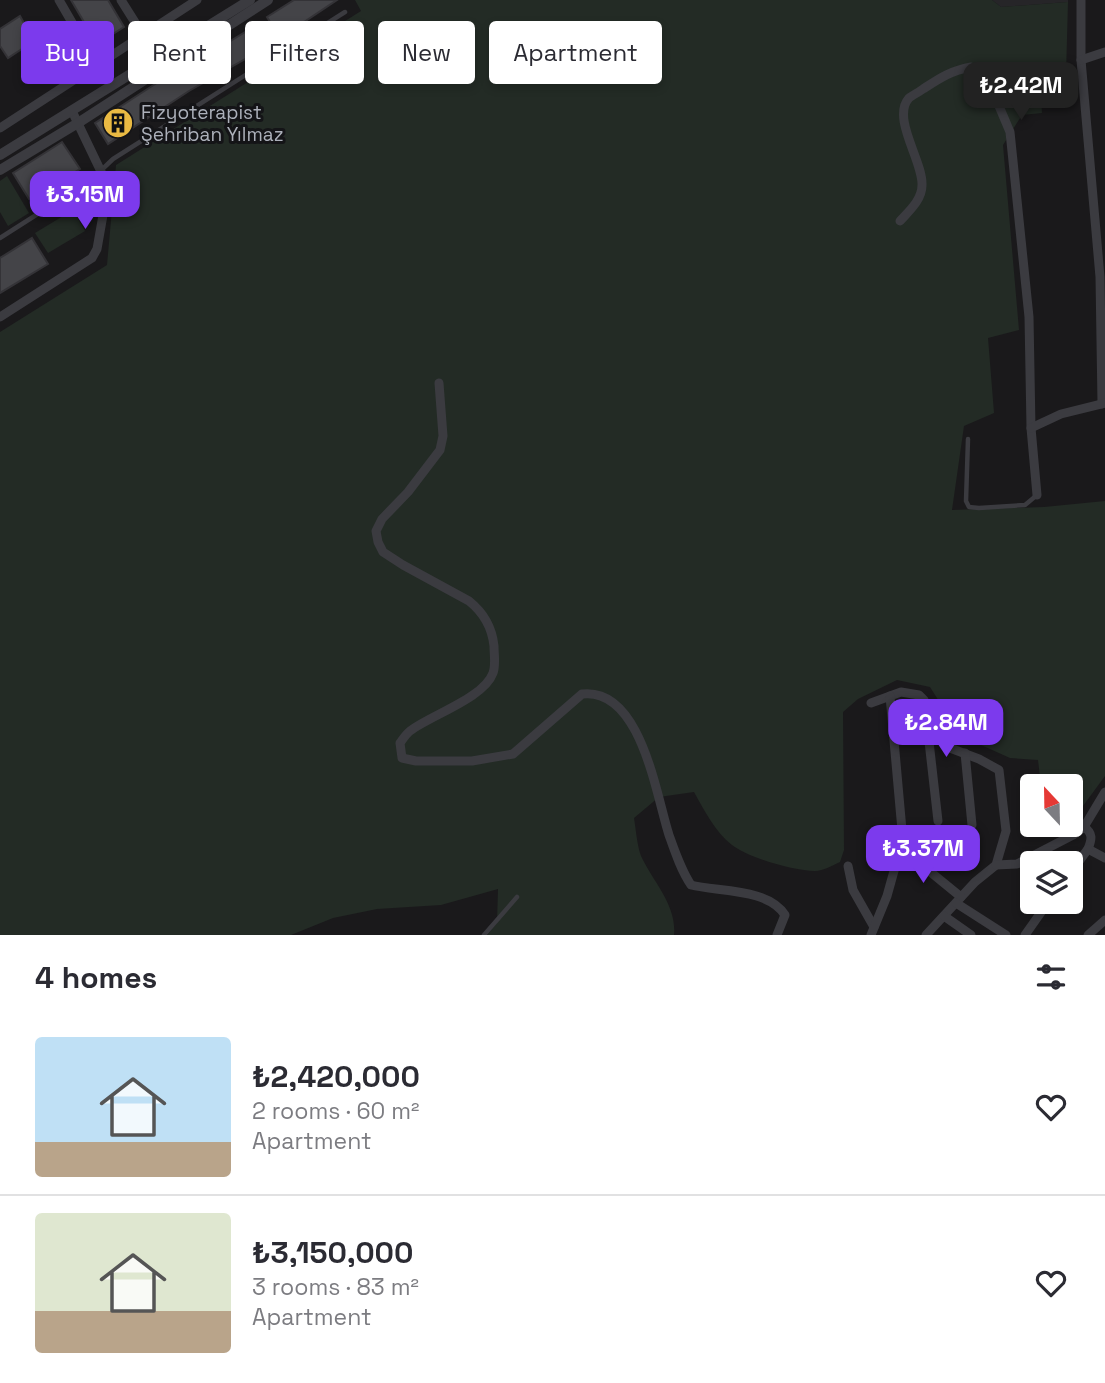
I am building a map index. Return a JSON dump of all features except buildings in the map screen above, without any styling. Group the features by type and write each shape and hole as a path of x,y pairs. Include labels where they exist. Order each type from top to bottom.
{"street":[{"path":"59,0 71,21"},
{"path":"121,0 134,21"},
{"path":"165,21 197,0"},
{"path":"0,155 250,0"},
{"path":"0,170 268,0"},
{"path":"1031,428 1062,414 1104,403 1100,277 1081,60 1081,0"},
{"path":"1081,60 1105,52"},
{"path":"900,221 917,202 922,187 921,174 905,127 903,110 909,98 951,70 971,67 988,80 1010,132 1029,317 1031,428 1037,495"},
{"path":"0,128 66,84"},
{"path":"0,317 92,258 97,249 106,182 72,110"},
{"path":"439,383 443,436 440,450 408,492 382,519 376,531 378,542 383,552 478,608 486,617 493,641 495,666 493,676 479,690 409,732 400,743 402,758 416,761 472,761 513,754 582,694 594,692 606,697 625,716 638,737 653,773 669,834 691,885 729,889 766,900 785,915 777,935"},
{"path":"871,703 901,692 919,695 924,700 930,718 950,748 999,770 1006,831 996,865 975,882 926,935"},
{"path":"872,931 887,896 899,853 902,830 890,696"},
{"path":"924,700 938,821"},
{"path":"965,753 972,825"},
{"path":"996,865 1017,864 1073,835 1084,827 1105,792"},
{"path":"1083,856 1092,837 1084,827"},
{"path":"1088,849 1105,858"},
{"path":"899,853 928,870 959,900 1006,935"},
{"path":"848,866 853,890 872,931"},
{"path":"1025,935 1040,914"},
{"path":"944,916 971,935"},
{"path":"1088,935 1105,920"}],"lane":[{"path":"0,238 91,180 113,159 345,12"},
{"path":"968,439 966,501 969,507 1025,505 1037,495"},
{"path":"484,935 517,897"}],"shaded area":[{"path":"355,0 992,0 1001,7 1068,2 1066,75 1040,79 1042,113 1022,115 1003,145 1019,330 988,338 994,413 964,426 952,510 1044,507 1105,501 1105,776 1083,806 1083,774 1040,774 1038,760 1010,758 961,736 930,687 897,680 858,699 843,712 844,850 840,862 815,871 796,869 749,855 732,845 721,834 694,792 659,797 634,818 641,856 668,904 674,935 487,935 497,923 498,889 441,905 377,909 333,918 291,935 0,935 0,332 107,265 116,165 245,84 364,84 364,21 345,21 361,11"},
{"path":"992,0 1068,0 1068,2 1001,7"},
{"path":"7,176 29,213 8,226 0,212 0,181"},
{"path":"73,210 85,231 48,253 35,233"}],"place":[{"name":"Fizyoterapist Şehriban Yılmaz","path":"118,123"}]}
